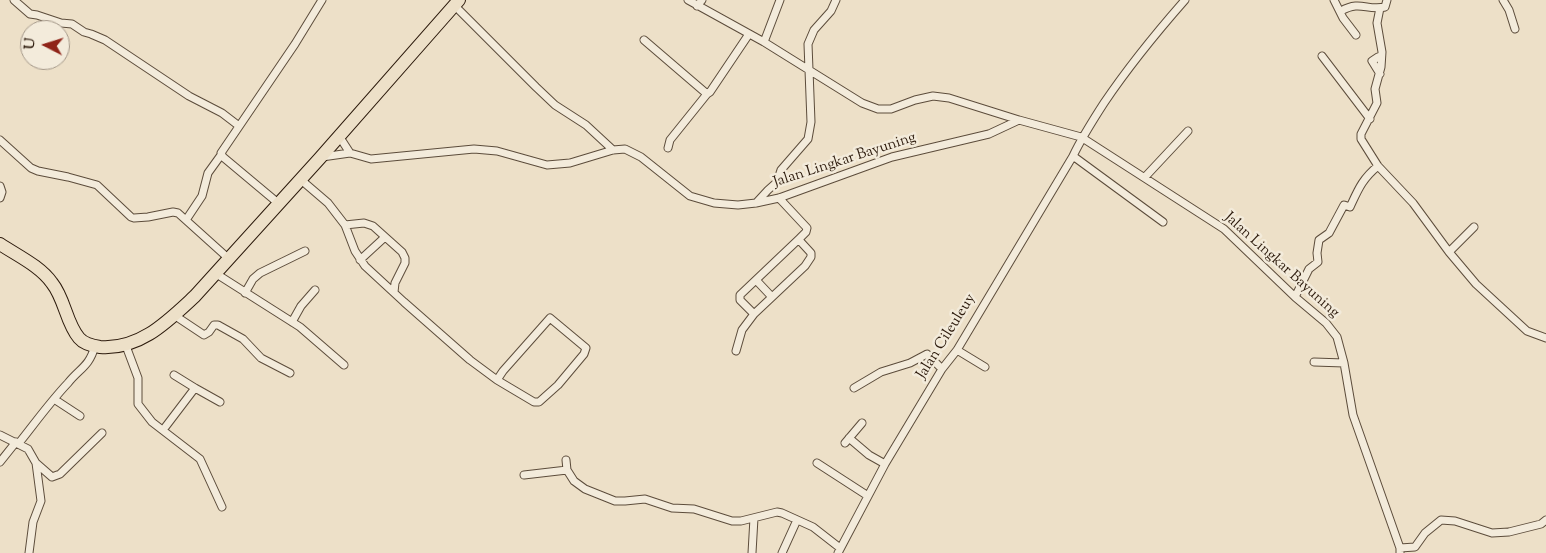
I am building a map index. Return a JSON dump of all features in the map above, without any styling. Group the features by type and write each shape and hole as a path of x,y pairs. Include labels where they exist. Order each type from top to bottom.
{"highway":[{"path":"0,244 42,272 53,284 72,326 79,338 84,342 105,347 126,346 145,338 195,296 320,158 456,3"}],"street":[{"path":"14,0 30,14 61,23 72,24 84,32 104,40 175,88 222,113 240,126"},
{"path":"186,220 202,196 208,173 295,44 322,0"},
{"path":"688,0 699,3 862,104 878,109 891,109 915,100 933,96 949,98 1019,120"},
{"path":"764,42 780,0"},
{"path":"756,204 778,182 781,170 808,139 811,122 808,44 814,30 831,11 836,0"},
{"name":"Jalan Cileuleuy","path":"839,550 885,464 942,369 957,350 1073,156 1081,137 1143,49 1185,0"},
{"path":"1334,0 1343,18 1356,34"},
{"path":"1341,11 1350,5 1380,8 1384,6 1387,0"},
{"path":"1503,0 1509,10 1515,29"},
{"path":"456,3 555,105 586,125 613,150"},
{"path":"1380,8 1377,22 1382,52 1380,74 1375,89 1377,103 1360,137 1378,166 1414,203 1449,252 1476,284 1527,331 1546,338"},
{"path":"668,148 670,140 710,92 749,34"},
{"path":"644,40 707,94"},
{"path":"1322,56 1370,118"},
{"path":"1378,57 1372,61 1380,74"},
{"name":"Jalan Lingkar Bayuning","path":"320,158 350,153 371,159 474,149 497,152 546,165 570,163 613,150 625,149 642,157 690,196 714,203 738,205 756,204 780,198 892,157 990,134 1019,120 1081,137 1224,230 1295,297 1326,323 1337,337 1353,415 1400,550"},
{"path":"1144,177 1188,131"},
{"path":"339,136 350,153"},
{"path":"0,140 31,168 97,185 131,217 138,218 173,212 178,213 228,258"},
{"path":"221,155 278,203"},
{"path":"1073,156 1163,222"},
{"path":"1295,297 1308,269 1318,262 1319,240 1329,233 1344,205 1350,207 1359,187 1368,174 1378,166"},
{"path":"300,179 328,204 345,225 360,260 470,360 497,380 534,402 540,402 558,385 584,354 586,348 550,318 497,380"},
{"path":"0,186 2,192 0,198"},
{"path":"754,314 740,300 740,295 806,232 807,228 780,198"},
{"path":"345,225 369,224 402,252 405,264 395,283 394,292"},
{"path":"1449,252 1474,227"},
{"path":"360,260 385,237"},
{"path":"736,351 742,330 754,314 810,260 811,253 800,238"},
{"path":"245,293 253,279 260,273 305,251"},
{"path":"215,273 292,322 344,365"},
{"path":"756,280 772,297"},
{"path":"292,322 301,306 315,290"},
{"path":"174,315 204,335 214,326 218,325 243,339 261,358 290,373"},
{"path":"0,462 69,381 92,358 95,346"},
{"path":"126,346 138,378 138,404 148,418 200,459 222,507"},
{"path":"957,350 985,367"},
{"path":"854,388 881,372 910,364 927,354 942,369"},
{"path":"1314,362 1343,360"},
{"path":"174,375 220,402"},
{"path":"162,430 195,388"},
{"path":"54,399 80,416"},
{"path":"862,423 847,441 885,464"},
{"path":"36,463 50,476 54,477 65,470 102,433"},
{"path":"0,435 17,443 31,453 36,463 41,501 33,522 29,553"},
{"path":"566,460 567,470 574,481 580,486 615,501 625,502 645,499 672,508 694,509 732,521 741,521 777,512 786,514 813,527 839,550"},
{"path":"817,463 868,496"},
{"path":"524,475 567,470"},
{"path":"752,553 754,518"},
{"path":"782,553 797,520"},
{"path":"1400,550 1415,546 1425,533 1441,520 1456,521 1492,532 1509,532 1541,524 1546,520"}]}
